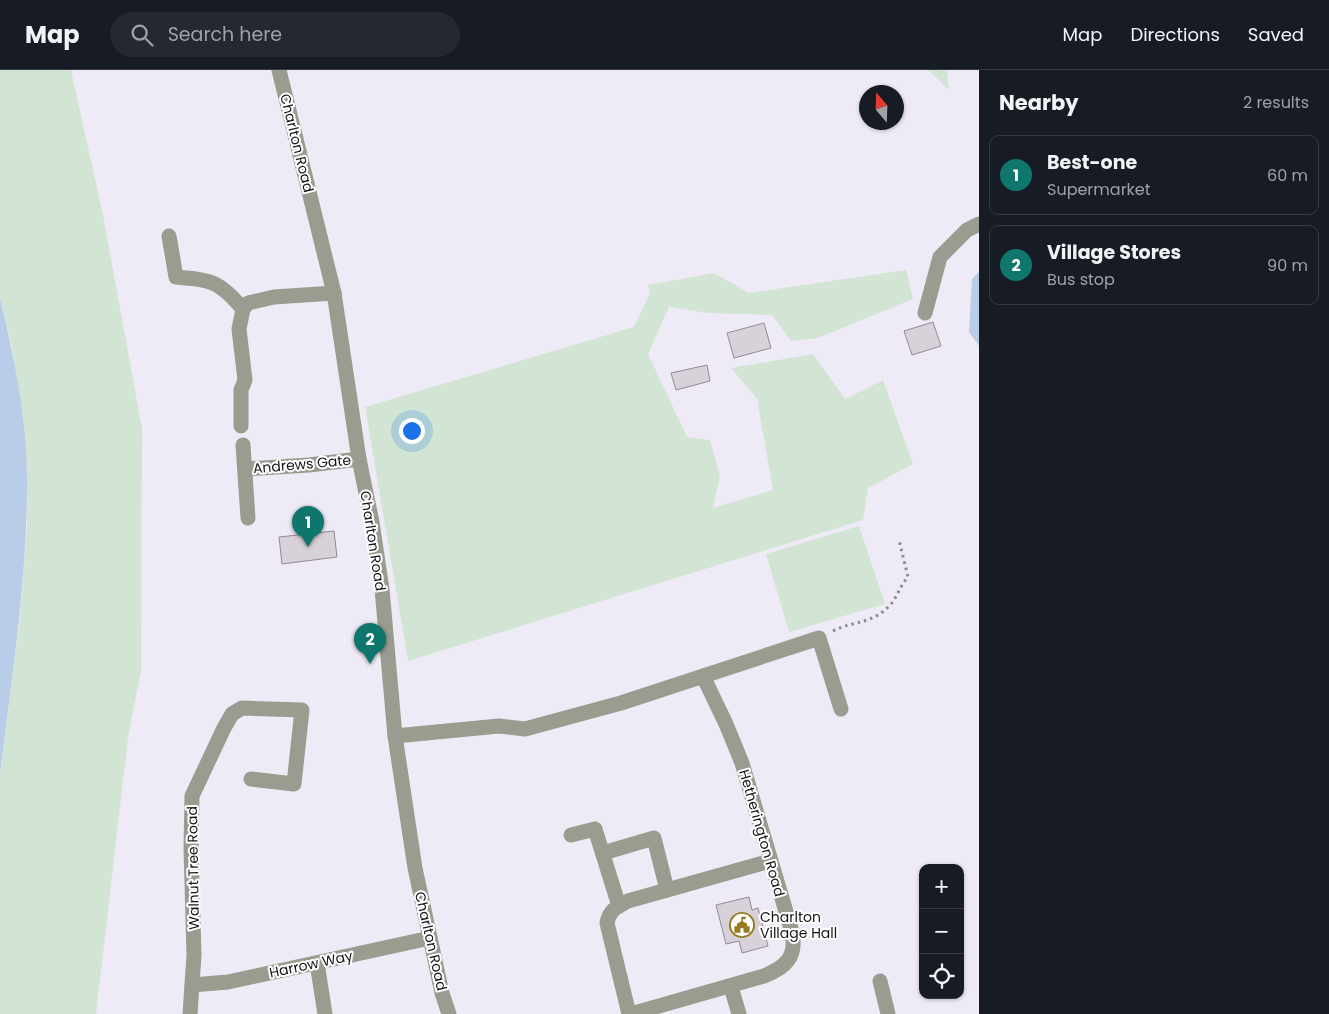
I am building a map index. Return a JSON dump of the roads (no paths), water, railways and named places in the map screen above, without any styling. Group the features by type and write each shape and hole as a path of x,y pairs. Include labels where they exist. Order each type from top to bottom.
{"street":[{"name":"Charlton Road","path":"279,70 334,293 359,460 372,522 382,589 395,736 415,868 449,1014"},
{"path":"925,313 940,257 968,230 979,224"},
{"path":"169,236 176,277 203,279 214,282 232,296 243,309"},
{"path":"241,426 240,390 245,380 239,329 243,309 248,303 274,297 334,293"},
{"name":"Andrews Gate","path":"243,445 248,518"},
{"name":"Andrews Gate","path":"246,469 359,460"},
{"path":"395,736 499,726 525,729 622,703 820,638 840,709"},
{"name":"Hetherington Road","path":"630,1014 731,987 775,971 782,967 792,954 794,944 792,932 742,763 703,676"},
{"name":"Walnut Tree Road","path":"190,1014 194,955 191,848 192,796 232,714 242,708 302,710 294,784 251,779"},
{"path":"570,835 595,829 619,906"},
{"path":"603,853 654,838 667,890"},
{"path":"630,1014 606,923 608,914 628,900 770,860"},
{"name":"Harrow Way","path":"192,985 228,982 430,938"},
{"path":"316,963 325,1014"},
{"path":"880,981 888,1014"},
{"path":"731,987 739,1014"}],"water":[{"path":"979,272 979,346 969,332 972,279"},
{"path":"0,298 18,385 24,429 27,512 22,587 0,775"}],"place":[{"name":"Best-one","path":"308,547"},
{"name":"Village Stores","path":"370,664"},
{"name":"Charlton Village Hall","path":"742,925"}]}
